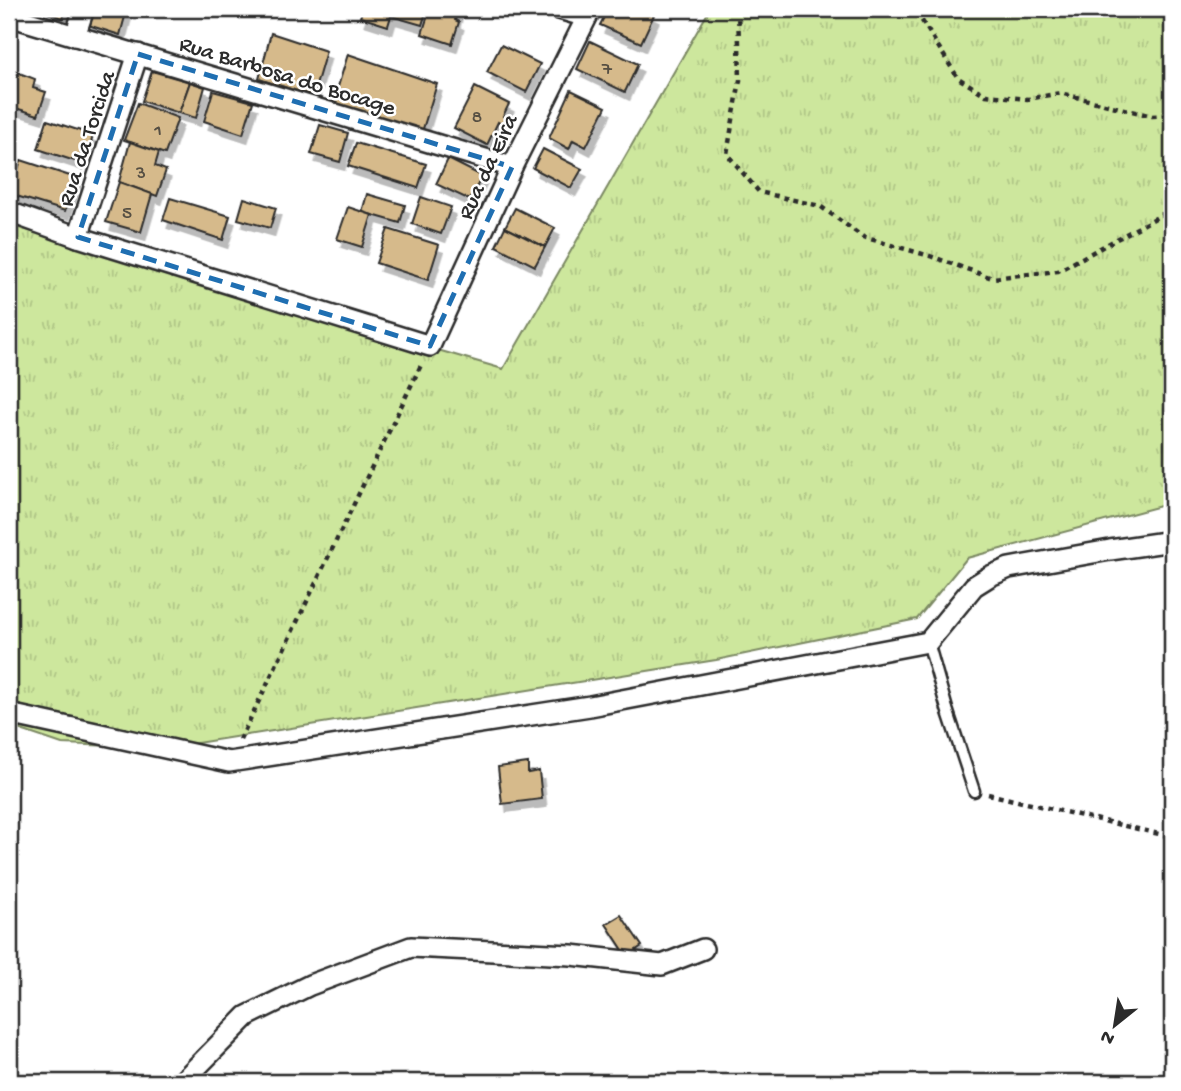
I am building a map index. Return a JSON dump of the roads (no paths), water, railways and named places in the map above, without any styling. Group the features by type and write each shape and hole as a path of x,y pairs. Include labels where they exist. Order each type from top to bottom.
{"street":[{"path":"75,36 83,9"},
{"path":"559,9 588,13"},
{"name":"Rua da Eira","path":"78,237 430,346 512,167 588,13"},
{"name":"Rua Barbosa do Bocage","path":"9,16 512,167"},
{"name":"Rua da Torcida","path":"78,237 138,54"},
{"path":"9,212 78,237"},
{"path":"9,714 229,762 590,706 928,642 974,586 1009,568 1172,541"},
{"path":"182,1082 247,1016 310,985 411,947 571,955 662,965 703,949"}],"lane":[{"path":"928,642 974,791"}]}
